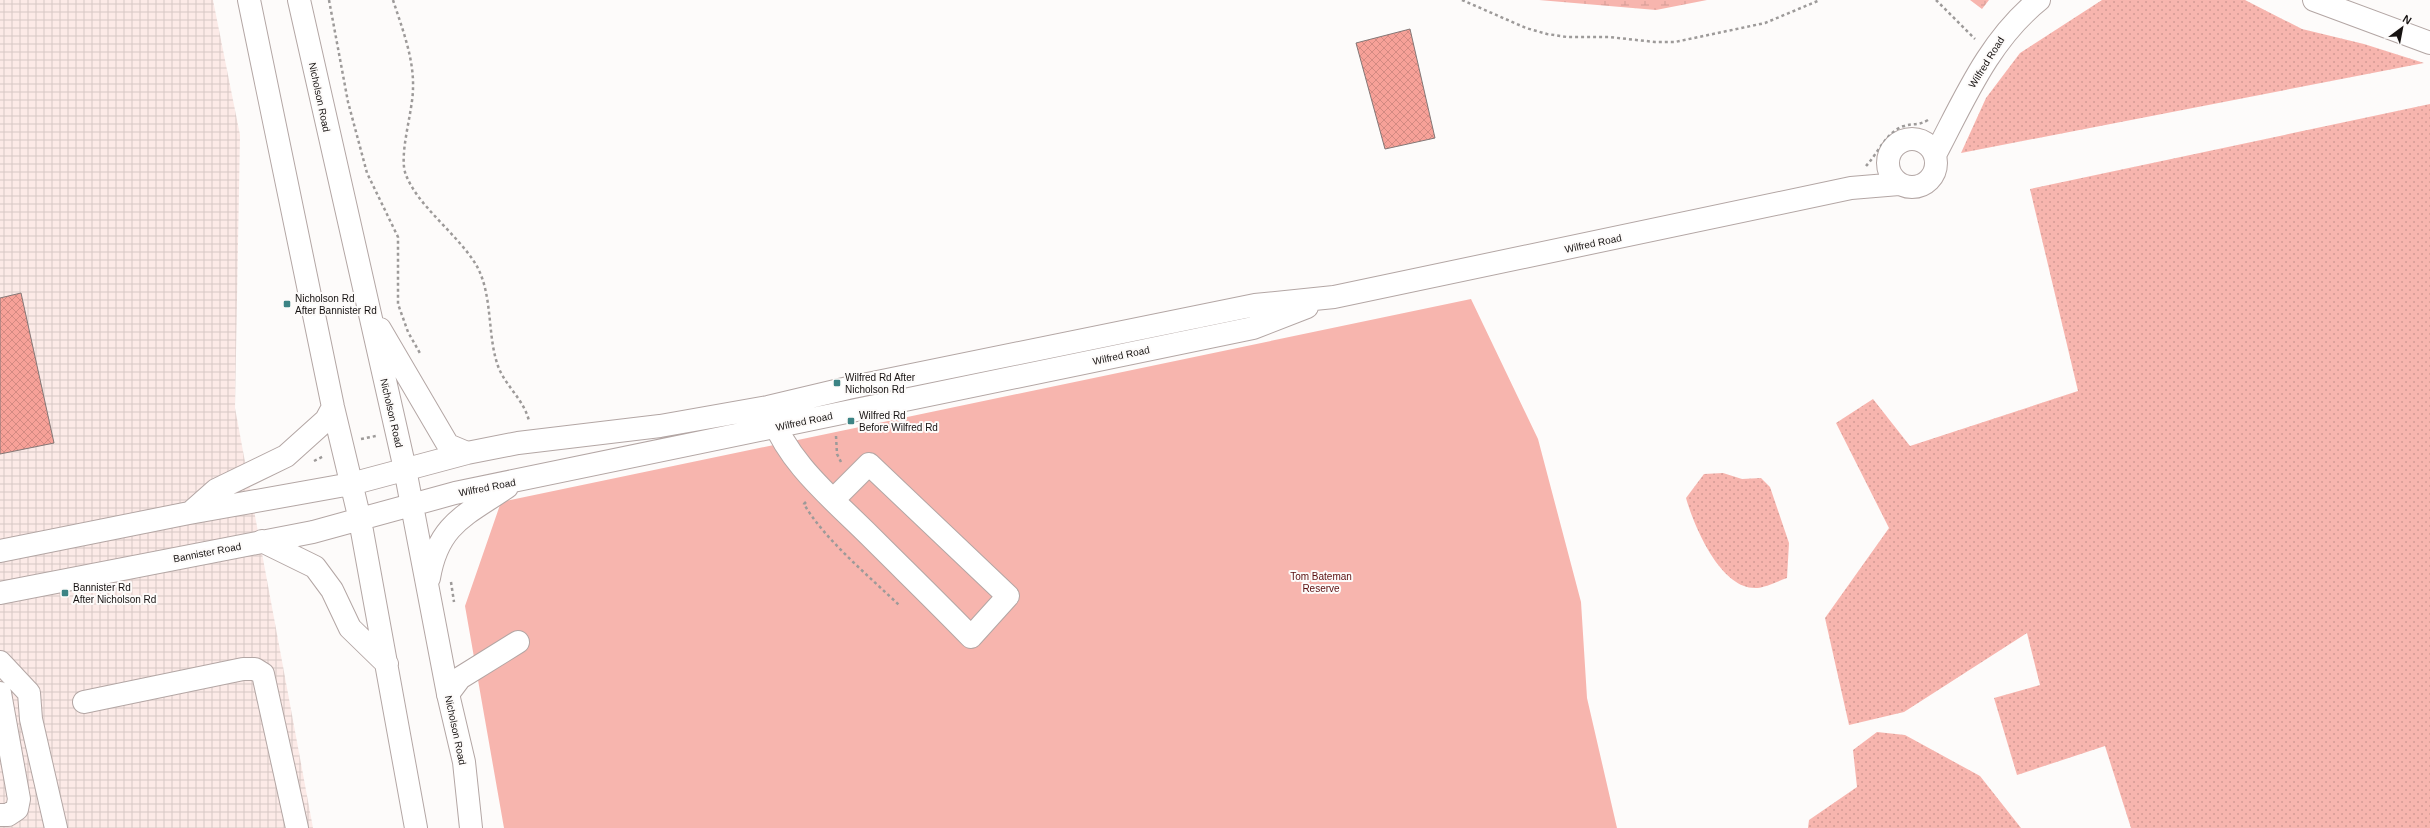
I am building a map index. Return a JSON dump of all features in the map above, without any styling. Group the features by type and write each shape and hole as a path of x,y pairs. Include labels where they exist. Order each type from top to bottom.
{"main road":[{"path":"249,0 333,407 360,520 416,828"},
{"name":"Nicholson Road","path":"299,0 405,469 448,694 464,762 471,828"},
{"name":"Wilfred Road","path":"1928,148 1957,112 1982,65 2003,34 2038,0"},
{"path":"2314,0 2430,43"},
{"path":"1906,139 1928,148 1936,168 1928,182 1915,188 1899,184 1891,177 1888,163 1889,155 1899,143 1906,139"},
{"name":"Wilfred Road","path":"1851,188 1888,163"},
{"name":"Wilfred Road","path":"412,505 454,493 514,482 772,417 848,388 1247,306 1334,297 1851,188 1899,184"},
{"path":"369,308 448,445 466,453"},
{"path":"189,513 216,490 286,456 326,420 333,407"},
{"path":"772,417 802,468 833,500 972,637 1008,596 869,464 833,500"},
{"name":"Wilfred Road","path":"405,469 466,453 518,443 660,426 772,417"},
{"path":"0,551 189,513 351,484 405,469"},
{"path":"427,587 433,555 440,541 451,527 514,482"},
{"name":"Bannister Road","path":"0,593 262,541 360,520 412,505"},
{"path":"262,541 315,567 332,590 350,628 387,664"},
{"path":"448,694 460,678 518,642"},
{"path":"0,662 15,675 29,693 30,709 56,828"},
{"path":"84,702 243,669 255,669 263,674 297,828"},
{"path":"6,819 17,809 19,799 0,692 18,698 30,709"}],"path":[{"path":"329,0 348,102 366,173 398,237 398,304 408,332 421,351 422,358"},
{"path":"393,0 409,56 413,86 413,104 403,160 405,174 411,187 449,229 476,265 486,297 497,365 521,402 530,424"},
{"path":"1462,0 1526,28 1547,34 1567,38 1609,38 1655,42 1675,42 1765,23 1820,0"},
{"path":"1936,0 1978,41"},
{"path":"836,433 838,454 842,465"},
{"path":"808,500 804,504 810,514 900,606"}],"shaded area":[{"path":"0,0 213,0 240,135 235,408 313,828 0,828"}],"green space":[{"path":"1539,0 1707,0 1656,10"},
{"path":"1970,0 1989,0 1982,9"},
{"path":"2102,0 2245,0 2302,29 2364,44 2424,63 1961,153 1986,98 2020,53"},
{"path":"2430,104 2430,828 2131,828 2105,746 2017,775 1994,698 2040,685 2027,633 1904,712 1849,725 1825,618 1889,528 1836,423 1873,399 1910,446 2078,391 2030,189"},
{"name":"Tom Bateman Reserve","path":"1471,299 1538,439 1581,602 1587,698 1617,828 504,828 465,606 501,502"},
{"path":"1723,473 1742,479 1761,478 1770,487 1789,543 1787,578 1759,588 1742,585 1731,578 1710,554 1695,524 1686,498 1704,474"},
{"path":"1877,732 1905,735 1980,776 2021,828 1808,828 1809,820 1857,787 1853,750"}],"building":[{"path":"1410,29 1435,138 1385,149 1356,43"},
{"path":"21,293 54,443 0,454 0,298"}],"place":[{"name":"Nicholson Rd After Bannister Rd","path":"287,304"},
{"name":"Wilfred Rd After Nicholson Rd","path":"837,383"},
{"name":"Wilfred Rd Before Wilfred Rd","path":"851,421"},
{"name":"Bannister Rd After Nicholson Rd","path":"65,593"}]}
